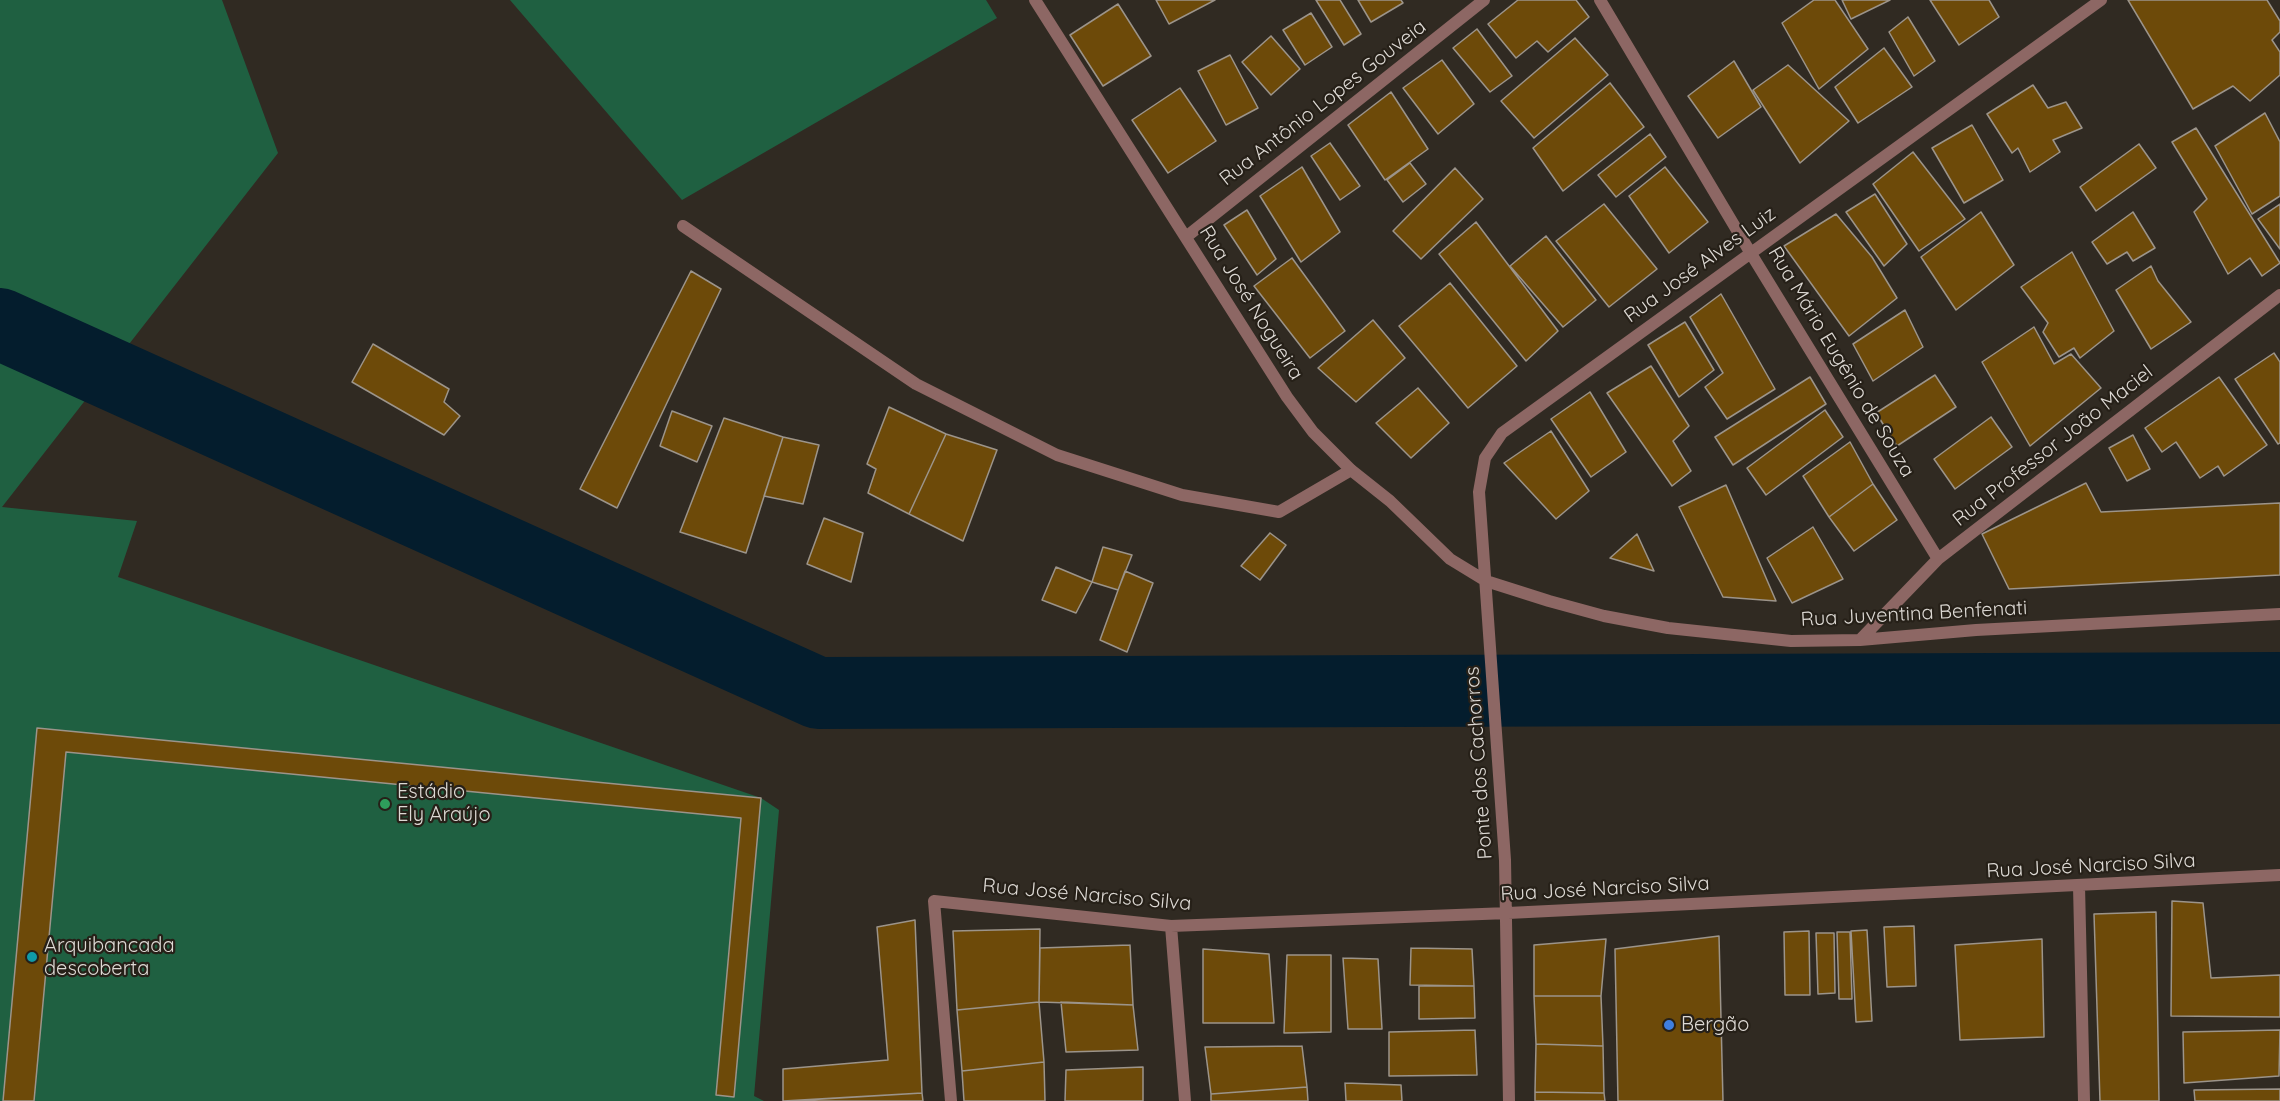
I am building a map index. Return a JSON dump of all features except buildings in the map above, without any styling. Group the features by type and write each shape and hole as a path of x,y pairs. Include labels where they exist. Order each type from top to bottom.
{"street":[{"name":"Rua José Nogueira","path":"1035,0 1287,397 1313,432 1351,470 1390,501 1450,559 1486,581"},
{"name":"Rua Antônio Lopes Gouveia","path":"1186,237 1484,0"},
{"name":"Rua Mário Eugênio de Souza","path":"1600,0 1750,252 1938,559"},
{"name":"Rua José Alves Luiz","path":"1491,647 1479,492 1485,458 1502,433 2101,0"},
{"path":"684,226 916,384 1057,456 1182,495 1279,512 1351,470"},
{"name":"Rua Professor João Maciel","path":"1860,640 1938,559 2280,295"},
{"name":"Rua Juventina Benfenati","path":"1486,581 1605,616 1668,628 1791,641 1860,640 1976,630 2280,614"},
{"name":"Ponte dos Cachorros","path":"1491,647 1506,860 1509,1101"},
{"name":"Rua José Narciso Silva","path":"951,1101 933,901 1171,926 1508,913 2280,875"},
{"path":"2079,886 2084,1101"},
{"path":"1171,926 1185,1101"}],"green space":[{"name":"Estádio Ely Araújo","path":"0,0 222,0 278,153 2,507 137,521 118,577 761,798 779,810 754,1096 764,1101 0,1101"},
{"path":"510,0 986,0 997,18 682,200"}],"waterway":[{"path":"0,324 818,693 2280,688"}],"place":[{"name":"Estádio Ely Araújo","path":"385,804"},
{"name":"Arquibancada descoberta","path":"32,957"},
{"name":"Bergão","path":"1669,1025"}]}
